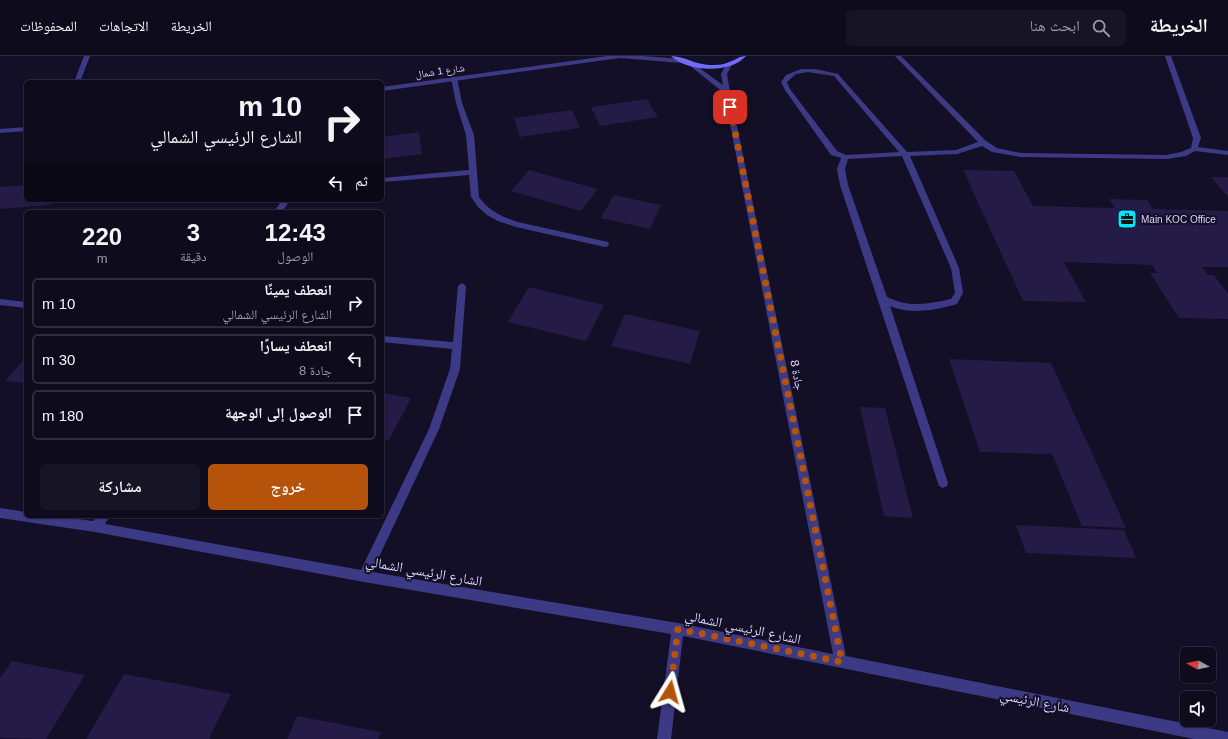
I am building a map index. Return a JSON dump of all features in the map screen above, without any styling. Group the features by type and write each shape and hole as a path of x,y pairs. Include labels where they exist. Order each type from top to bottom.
{"main road":[{"path":"674,56 691,64 717,66 735,62 743,56"}],"street":[{"path":"77,80 87,56"},
{"name":"شارع 1 شمال","path":"384,89 620,56 682,61"},
{"path":"898,56 983,144 995,150 1021,155 1166,157 1183,154 1194,149 1228,153"},
{"path":"1168,56 1197,138 1194,149"},
{"path":"691,64 727,92"},
{"name":"جادة 8","path":"729,64 724,74 727,92 842,662"},
{"path":"884,299 898,306 920,308 954,302 959,293 955,268 904,154 836,75 824,71 805,71 795,72 787,76 784,82 792,95 834,152 846,157 904,154 957,152 983,144"},
{"path":"454,78 459,103 470,135 475,197 481,205 490,213 501,219 516,224 605,244"},
{"path":"0,131 24,129"},
{"path":"846,157 841,169 844,185 884,299 943,483"},
{"path":"384,180 474,172"},
{"path":"364,576 434,429 455,368 462,286"},
{"path":"0,302 24,304"},
{"path":"384,339 458,346"},
{"name":"الشارع الرئيسي الشمالي","path":"0,513 24,517"},
{"name":"الشارع الرئيسي الشمالي","path":"34,518 95,527 364,576 678,629 842,662"},
{"path":"95,527 102,518"},
{"path":"664,739 678,629"},
{"name":"شارع الرئيسي","path":"842,662 1228,739"}],"building":[{"path":"647,99 658,117 600,126 591,107"},
{"path":"572,110 580,128 520,137 514,118"},
{"path":"419,132 422,154 384,159 384,137"},
{"path":"529,170 598,189 581,211 511,191"},
{"path":"963,170 1014,171 1033,206 1115,208 1109,199 1147,200 1153,209 1228,211 1228,267 1202,267 1208,275 1214,275 1228,294 1228,319 1179,318 1150,273 1157,273 1152,265 1064,262 1086,302 1023,301"},
{"path":"1211,177 1228,177 1228,197"},
{"path":"24,185 24,202 52,202 50,205 0,209 0,187"},
{"path":"614,195 661,205 650,229 601,218"},
{"path":"529,287 604,305 586,341 508,322"},
{"path":"625,314 700,331 690,364 611,346"},
{"path":"24,359 24,383 5,381"},
{"path":"949,359 1051,363 1126,528 1082,526 1052,454 980,452"},
{"path":"384,393 411,398 389,440 384,439"},
{"path":"860,407 885,408 913,518 884,516"},
{"path":"1016,525 1124,530 1136,558 1026,553"},
{"path":"12,661 85,675 46,739 0,738 0,678"},
{"path":"124,674 231,694 209,739 86,739"},
{"path":"297,716 381,732 378,739 287,739"}],"place":[{"name":"Main KOC Office","path":"1127,219"}],"route":[{"path":"670,692 678,629 842,662 730,107"}]}
